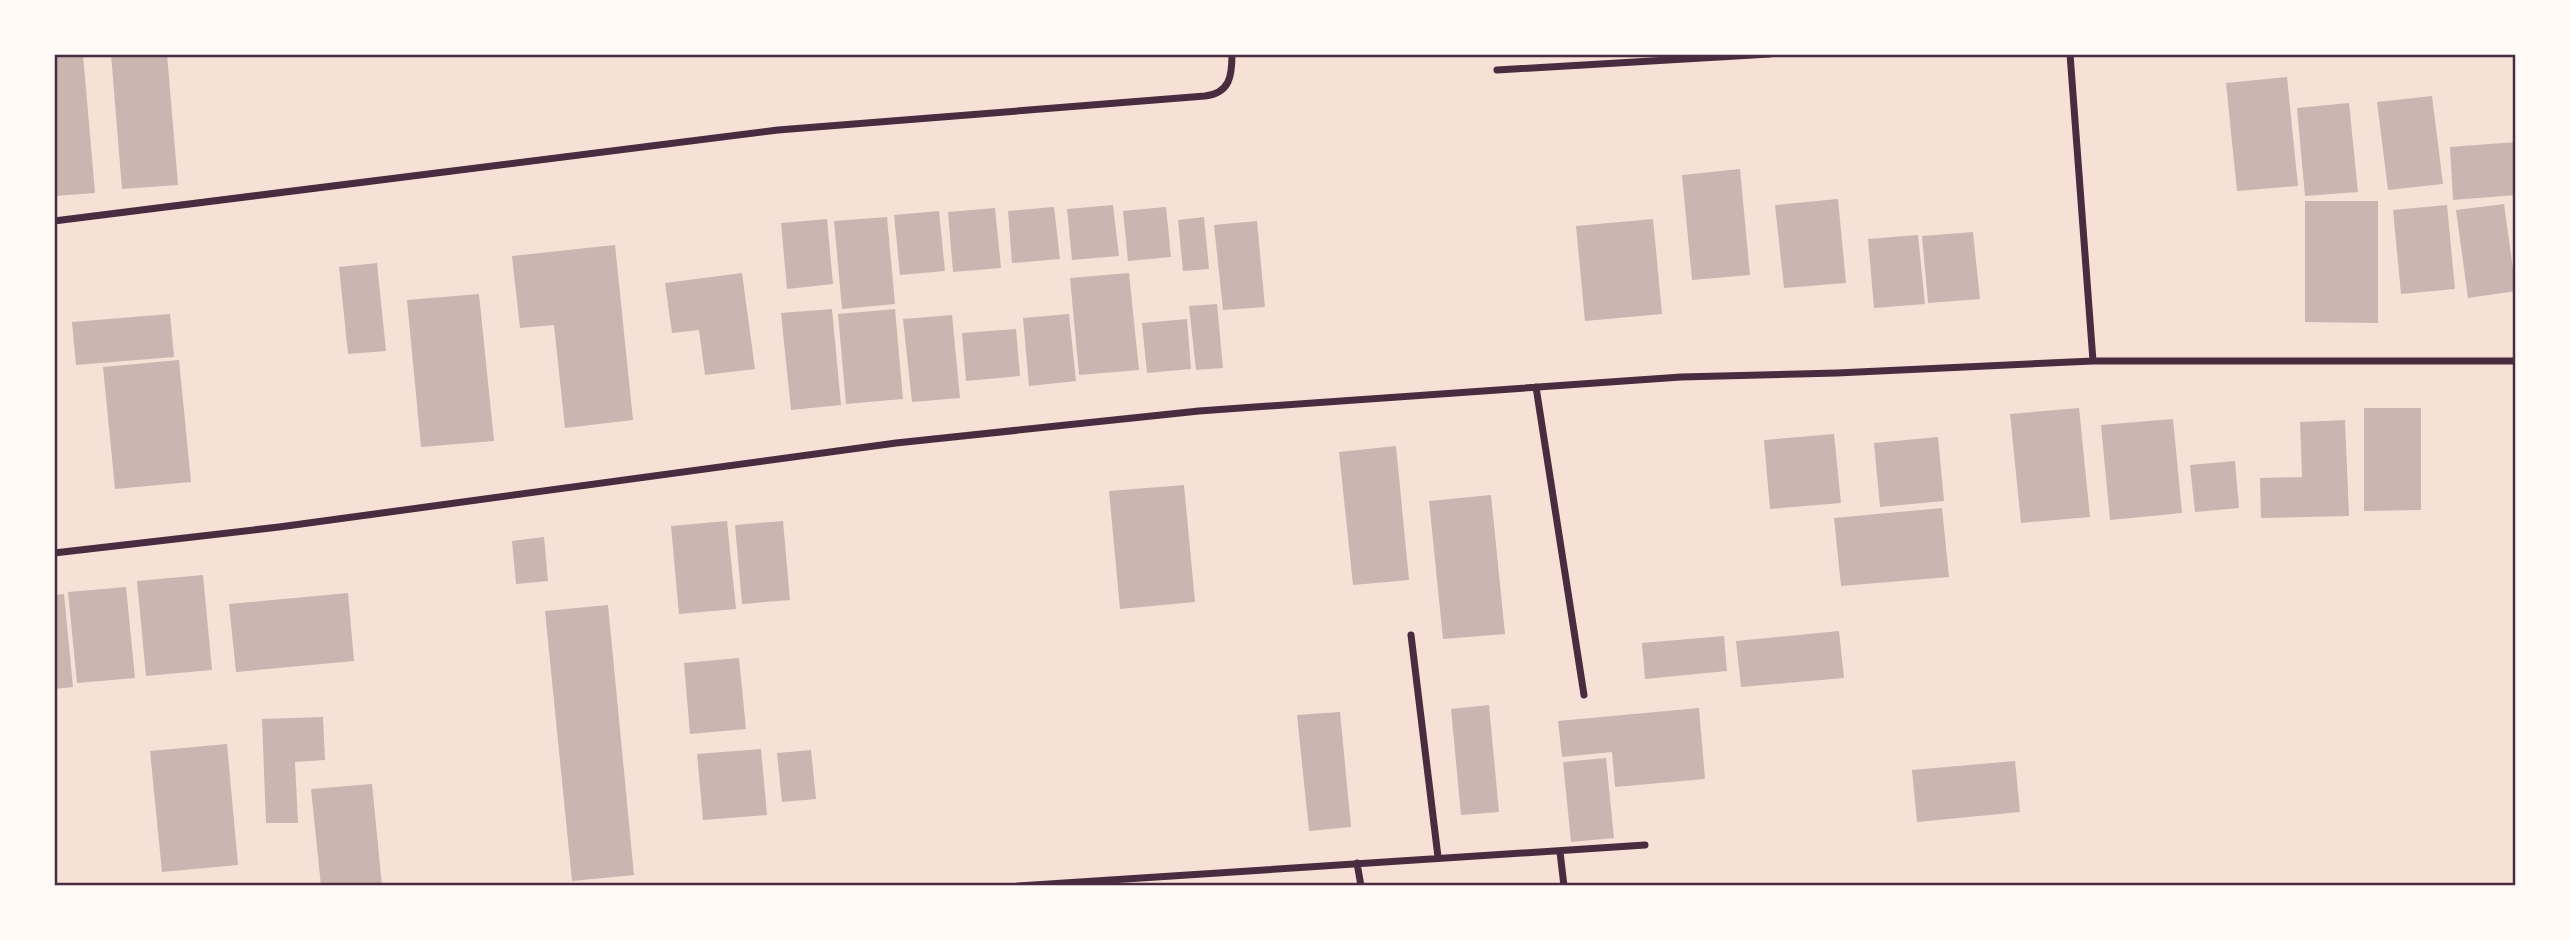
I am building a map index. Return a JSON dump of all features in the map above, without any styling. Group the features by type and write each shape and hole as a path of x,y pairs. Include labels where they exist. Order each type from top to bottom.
{"street":[{"path":"54,221 778,130 1215,95 1230,82 1232,54"},
{"path":"1497,70 1770,54"},
{"path":"2070,54 2093,361"},
{"path":"54,553 279,527 896,443 1199,411 1681,377 2093,361 2516,360"},
{"path":"1536,387 1584,695"},
{"path":"1411,635 1438,857"},
{"path":"1018,886 1645,845"},
{"path":"1560,852 1564,886"},
{"path":"1357,863 1361,886"}],"building":[{"path":"54,54 83,54 95,193 54,196"},
{"path":"111,54 167,54 178,185 122,189"},
{"path":"2287,77 2298,186 2237,191 2226,83"},
{"path":"2432,96 2443,184 2388,190 2377,102"},
{"path":"2349,103 2358,192 2305,196 2297,108"},
{"path":"2516,142 2516,195 2453,200 2450,147"},
{"path":"1740,169 1750,275 1692,280 1682,175"},
{"path":"1838,199 1846,283 1784,288 1775,205"},
{"path":"2305,201 2378,201 2378,323 2305,322"},
{"path":"2504,204 2516,291 2468,298 2456,210"},
{"path":"1113,205 1119,256 1072,260 1067,209"},
{"path":"2447,205 2455,289 2401,294 2393,210"},
{"path":"1054,207 1060,259 1012,263 1008,211"},
{"path":"1166,207 1171,257 1128,261 1123,211"},
{"path":"995,208 1001,268 953,272 948,212"},
{"path":"939,211 945,271 900,275 894,215"},
{"path":"887,217 895,304 842,309 834,221"},
{"path":"1204,217 1209,269 1183,271 1178,220"},
{"path":"827,219 833,284 787,289 781,223"},
{"path":"1653,219 1662,314 1585,321 1576,226"},
{"path":"1257,221 1265,307 1223,310 1214,225"},
{"path":"1973,232 1980,299 1928,303 1922,236"},
{"path":"1918,235 1925,304 1874,308 1868,239"},
{"path":"615,245 633,420 565,428 554,325 520,328 512,256"},
{"path":"377,263 386,351 348,354 339,267"},
{"path":"742,273 755,369 705,375 699,330 672,333 665,283"},
{"path":"1129,273 1139,370 1079,375 1070,278"},
{"path":"479,294 494,441 421,447 407,300"},
{"path":"1217,304 1223,368 1196,370 1189,306"},
{"path":"832,309 841,405 791,410 781,313"},
{"path":"895,309 903,399 846,404 838,314"},
{"path":"170,314 174,357 76,365 72,322"},
{"path":"1069,314 1076,381 1029,386 1023,318"},
{"path":"952,315 960,398 912,402 903,319"},
{"path":"1187,319 1191,369 1147,373 1142,323"},
{"path":"1016,329 1020,376 966,381 962,333"},
{"path":"179,360 191,482 115,489 103,367"},
{"path":"2079,408 2090,517 2021,523 2010,414"},
{"path":"2364,408 2421,408 2421,510 2364,511"},
{"path":"2173,419 2182,513 2110,520 2101,425"},
{"path":"2345,420 2349,516 2261,518 2260,478 2302,477 2300,422"},
{"path":"1834,434 1841,503 1770,509 1764,440"},
{"path":"1938,437 1944,501 1880,507 1874,443"},
{"path":"1396,446 1409,580 1353,585 1339,452"},
{"path":"2235,461 2239,508 2195,512 2190,465"},
{"path":"1184,485 1195,602 1120,609 1109,491"},
{"path":"1491,495 1505,634 1443,639 1429,501"},
{"path":"1942,508 1949,577 1841,586 1834,518"},
{"path":"727,521 736,609 679,614 671,526"},
{"path":"783,521 790,600 742,604 735,525"},
{"path":"544,537 548,581 516,584 512,541"},
{"path":"203,575 212,670 146,676 137,581"},
{"path":"126,587 135,678 77,683 68,592"},
{"path":"348,593 354,661 236,672 229,604"},
{"path":"64,594 73,687 54,689 54,595"},
{"path":"608,605 634,875 572,881 545,611"},
{"path":"1839,631 1844,678 1741,687 1736,641"},
{"path":"1724,636 1727,671 1645,679 1642,643"},
{"path":"739,658 746,729 690,734 684,663"},
{"path":"1489,705 1499,812 1461,815 1451,709"},
{"path":"1699,708 1705,779 1615,787 1612,752 1562,757 1558,721"},
{"path":"1340,712 1351,827 1309,831 1297,715"},
{"path":"323,717 325,760 295,762 298,823 266,823 262,719"},
{"path":"227,744 238,865 162,872 150,751"},
{"path":"761,749 767,815 703,820 697,754"},
{"path":"811,750 816,799 782,802 777,753"},
{"path":"1606,758 1614,838 1571,842 1563,762"},
{"path":"2015,761 2020,812 1917,822 1912,770"},
{"path":"372,784 382,886 321,886 311,789"}]}
